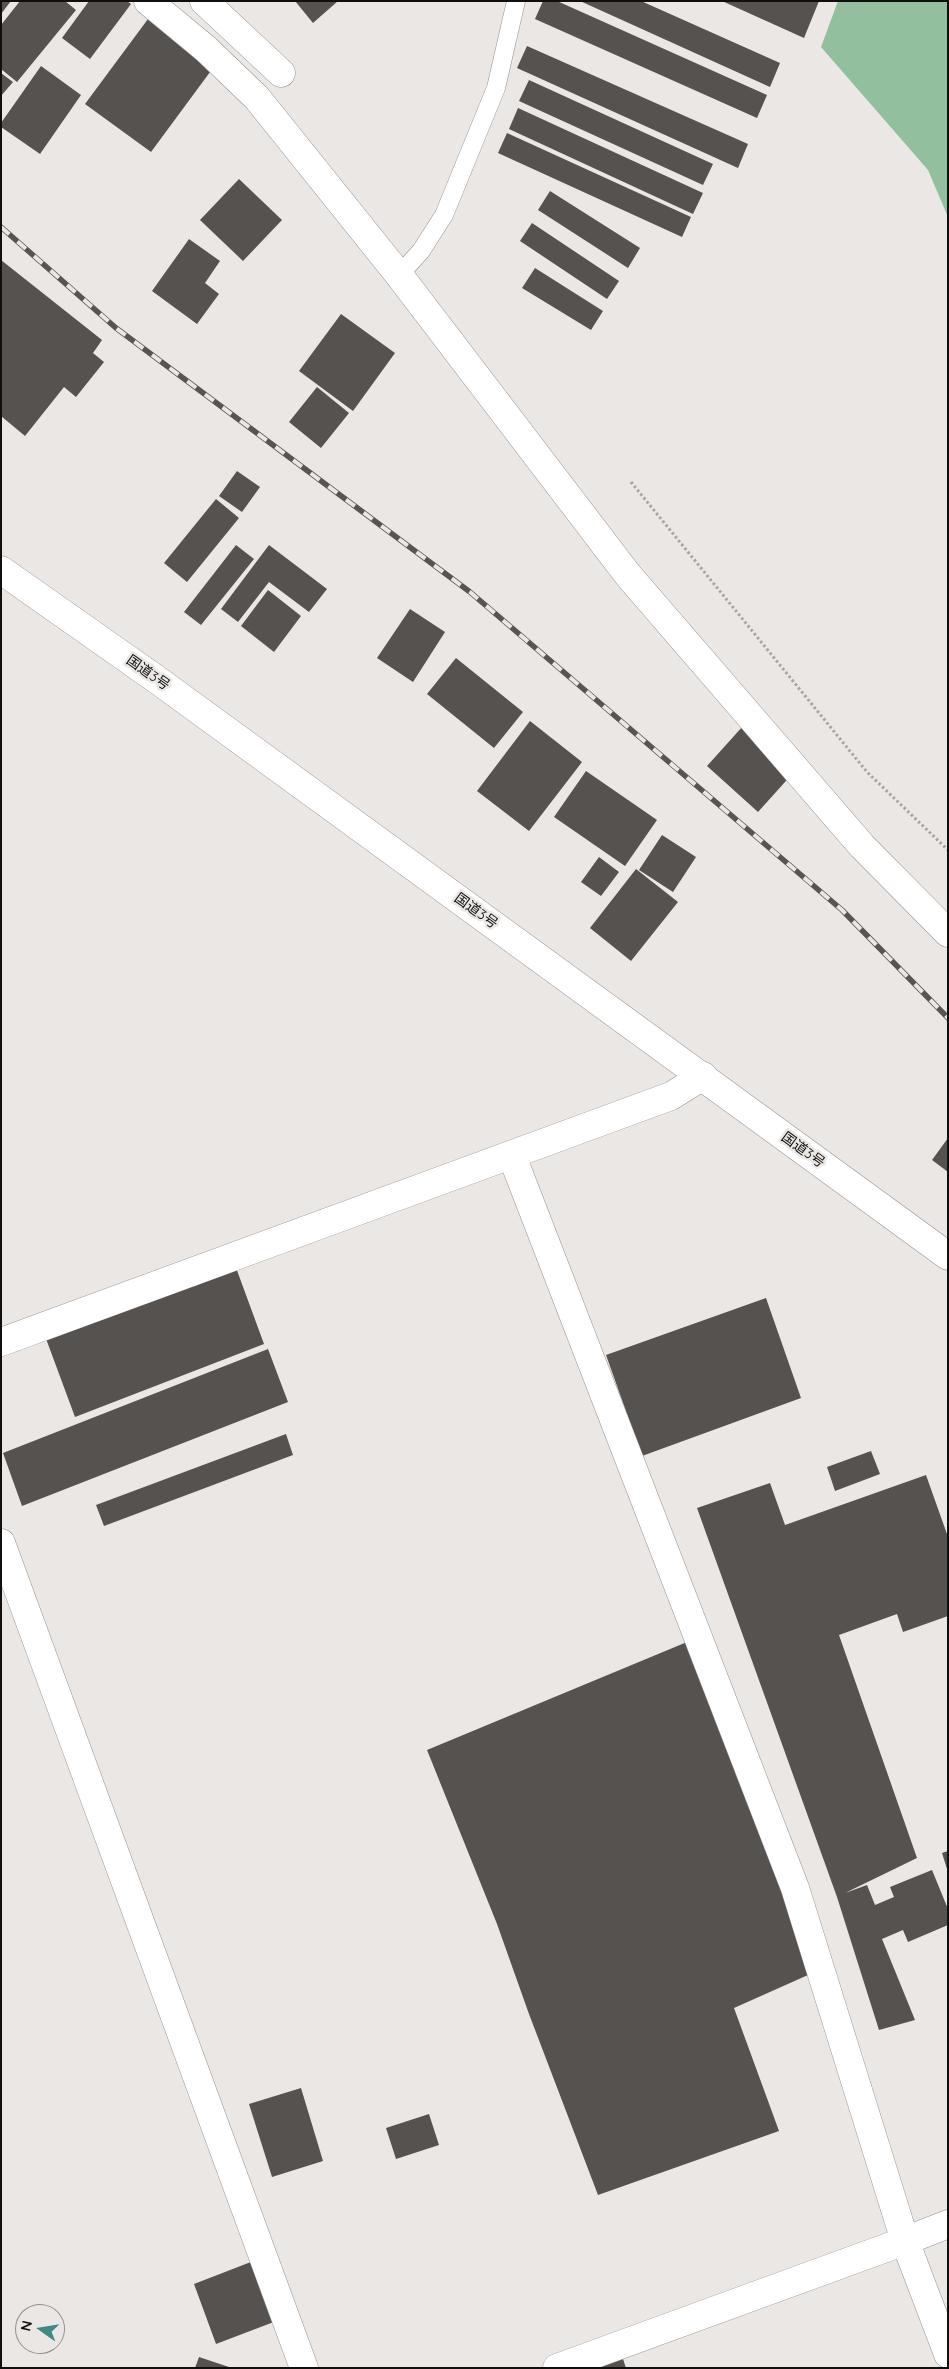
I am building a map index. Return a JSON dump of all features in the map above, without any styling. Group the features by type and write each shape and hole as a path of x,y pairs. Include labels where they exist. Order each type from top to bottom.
{"main road":[{"path":"148,1 206,49 257,98 399,275 628,576 862,846 948,933"},
{"path":"204,1 281,73"},
{"name":"国道3号","path":"1,570 164,684 948,1256"},
{"path":"1,1342 512,1156 671,1096 703,1076"},
{"path":"512,1156 795,1888 905,2241 948,2354"},
{"path":"1,1543 304,2368"},
{"path":"557,2368 948,2224"}],"lane":[{"path":"399,275 421,251 444,215 496,88 516,1"}],"path":[{"path":"631,482 867,772 948,850"}],"green space":[{"path":"838,1 948,1 948,217 928,170 821,47"}],"building":[{"path":"1,1 11,1 1,14"},
{"path":"20,1 65,1 76,10 17,82 1,69 1,25"},
{"path":"89,1 127,1 131,4 90,59 62,38"},
{"path":"295,1 338,1 313,23"},
{"path":"543,1 557,1 767,95 757,118 535,19"},
{"path":"580,1 641,1 780,63 770,87"},
{"path":"722,1 819,1 804,38"},
{"path":"148,19 213,68 151,152 85,104"},
{"path":"527,46 748,144 738,168 517,68"},
{"path":"41,66 81,95 40,154 1,127 1,123"},
{"path":"1,73 13,82 1,96"},
{"path":"529,80 713,164 703,185 519,101"},
{"path":"518,108 703,193 693,214 509,129"},
{"path":"507,133 691,217 682,237 498,153"},
{"path":"239,179 282,220 243,261 200,220"},
{"path":"550,191 640,248 628,268 538,210"},
{"path":"532,223 619,281 607,299 520,241"},
{"path":"189,239 220,261 205,283 219,294 197,324 152,291"},
{"path":"1,260 102,340 93,353 104,362 76,397 64,387 25,436 1,416"},
{"path":"535,268 603,311 591,330 522,288"},
{"path":"341,314 395,353 353,411 299,371"},
{"path":"317,387 349,413 321,448 289,422"},
{"path":"237,471 260,487 242,512 219,496"},
{"path":"216,499 239,518 187,582 164,563"},
{"path":"236,545 254,559 201,625 184,612"},
{"path":"269,545 327,589 309,612 269,582 238,622 221,609"},
{"path":"268,590 301,616 274,652 241,626"},
{"path":"410,609 445,632 413,682 377,658"},
{"path":"456,658 523,712 494,748 427,694"},
{"path":"530,721 582,762 529,831 477,791"},
{"path":"743,726 794,772 758,812 707,766"},
{"path":"586,771 657,820 625,866 554,817"},
{"path":"662,835 696,857 673,892 639,870"},
{"path":"599,857 619,872 601,896 581,882"},
{"path":"636,869 678,902 631,961 590,928"},
{"path":"948,1138 948,1172 932,1160"},
{"path":"235,1265 264,1344 75,1417 45,1336"},
{"path":"766,1298 801,1398 642,1456 606,1355"},
{"path":"268,1349 288,1402 22,1506 3,1453"},
{"path":"286,1434 293,1455 104,1526 96,1505"},
{"path":"871,1451 880,1474 835,1491 827,1467"},
{"path":"926,1475 948,1537 948,1616 903,1632 897,1614 839,1635 917,1858 845,1893 867,1885 875,1905 894,1897 890,1887 932,1870 948,1909 948,1925 908,1942 903,1930 882,1939 915,2020 879,2030 837,1897 697,1508 770,1483 785,1525"},
{"path":"687,1642 792,1915 808,1975 734,2008 779,2131 598,2195 497,1924 427,1750"},
{"path":"948,1851 948,1869 947,1869 942,1853"},
{"path":"301,2088 323,2161 272,2177 249,2104"},
{"path":"429,2114 439,2145 396,2159 386,2128"},
{"path":"256,2260 279,2320 216,2344 194,2284"},
{"path":"621,2353 626,2368 575,2368"},
{"path":"199,2357 229,2367 229,2368 195,2368"}],"railway":[{"path":"1,227 116,328 470,592 842,910 948,1018"}]}
